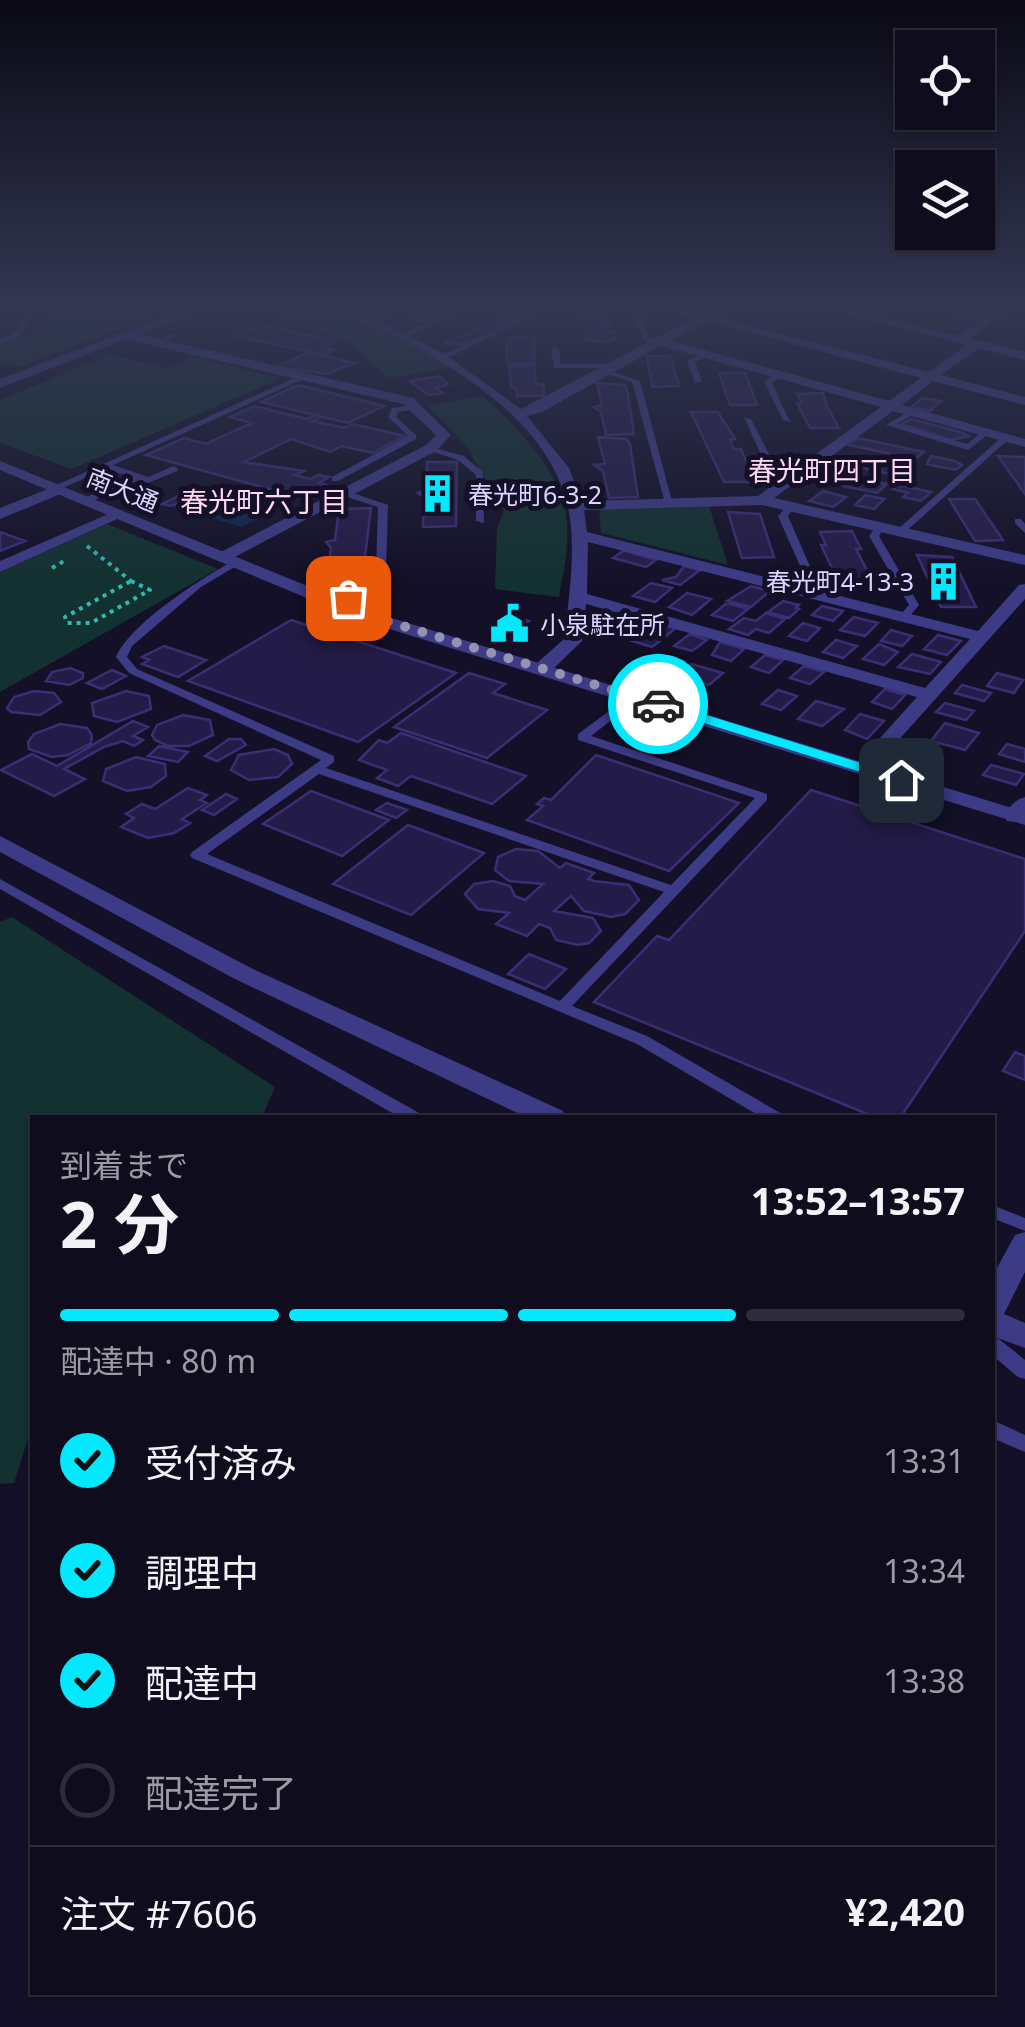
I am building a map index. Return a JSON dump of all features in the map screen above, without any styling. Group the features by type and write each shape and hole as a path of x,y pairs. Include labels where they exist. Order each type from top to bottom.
{"street":[{"path":"230,560 430,448 444,435 408,400 402,399"},
{"path":"498,399 518,414 563,470 576,506 578,597 573,641 543,668"},
{"path":"518,414 549,399"},
{"path":"863,399 1025,443"},
{"path":"762,500 901,399"},
{"name":"南大通","path":"0,464 334,605 863,768 1022,812"},
{"path":"0,514 57,489"},
{"path":"576,506 762,500 1025,560"},
{"path":"0,567 118,515"},
{"path":"576,534 982,637"},
{"path":"863,768 1025,590"},
{"path":"578,597 930,695"},
{"path":"0,843 242,973 547,1115"},
{"path":"995,1302 1025,1243"},
{"path":"995,1323 1025,1336"}],"lane":[{"path":"57,489 256,399"},
{"path":"641,399 670,503"},
{"path":"776,399 787,420"},
{"path":"335,479 412,437 392,417 395,410 414,407"},
{"path":"911,412 890,425 968,448 986,433"},
{"path":"747,419 771,468 795,476"},
{"path":"900,532 1006,438"},
{"path":"430,448 462,458 480,474 481,521"},
{"path":"379,455 405,462"},
{"path":"106,466 148,480 174,469"},
{"path":"85,501 138,477"},
{"path":"334,605 358,592 381,571 383,505 344,493"},
{"path":"790,506 783,516 810,578 797,588"},
{"path":"880,527 874,536 914,605 904,616"},
{"path":"230,560 126,644 121,658 133,671 330,759 197,855 642,1040 771,1115"},
{"path":"562,1007 763,796 582,737 634,697"},
{"path":"317,769 672,890"},
{"path":"0,883 410,1115"},
{"path":"995,1212 1025,1225"},
{"path":"995,1346 1025,1370"},
{"path":"995,1429 1025,1444"}],"path":[{"path":"73,535 130,582 150,590 91,623 67,623 65,618 130,582"}],"green space":[{"path":"234,399 72,469 0,443 0,400"},
{"path":"485,399 544,462 565,510 566,554 559,597 495,589 497,528 504,511 465,444 428,406"},
{"path":"709,506 728,565 601,533 599,509"},
{"path":"107,524 218,569 0,692 0,572"},
{"path":"12,917 275,1087 263,1115 30,1115 30,1432 14,1483 0,1484 0,922"}],"water":[{"path":"202,491 273,511 242,527 171,506"}],"building":[{"path":"268,399 354,399 384,406 348,423 261,402"},
{"path":"601,399 628,399 634,434 606,435 601,412 594,407 602,405"},
{"path":"728,399 755,399 757,405 730,405"},
{"path":"800,399 825,399 839,428 810,428 797,403 802,403"},
{"path":"922,399 941,401 930,411 911,407"},
{"path":"254,406 307,419 316,415 322,417 313,421 344,428 353,424 405,436 373,453 342,446 330,452 291,439 244,462 304,471 295,475 310,479 318,475 329,477 319,483 333,487 309,500 146,455 184,438 206,444 252,423 230,417"},
{"path":"691,412 718,412 735,439 730,440 734,449 741,449 755,482 724,482"},
{"path":"911,419 969,436 951,440 901,424"},
{"path":"598,437 626,439 630,444 638,497 609,498 603,471 594,465 605,464"},
{"path":"858,438 924,452 915,459 849,445"},
{"path":"931,456 962,465 955,470 927,464"},
{"path":"998,456 1025,457 1025,494"},
{"path":"869,461 907,469 898,476 863,467"},
{"name":"春光町6-3-2","path":"427,462 457,462 456,526 423,527 424,497 418,493 427,490"},
{"path":"817,468 843,474 834,481 809,475"},
{"path":"854,477 887,484 877,493 844,486"},
{"path":"899,485 931,492 921,501 903,497 908,493 893,489"},
{"path":"193,489 202,491 171,506 162,504"},
{"path":"823,491 846,497 833,507 809,501"},
{"path":"865,495 884,499 874,509 855,505"},
{"path":"949,499 975,499 1003,540 975,541"},
{"path":"371,508 362,581 327,582 331,548 326,542 335,540 339,509"},
{"path":"728,512 760,514 774,557 742,558"},
{"path":"852,531 861,549 856,549 872,580 838,581 821,545 826,545 820,532"},
{"path":"0,532 25,541 0,551"},
{"path":"625,550 656,560 646,567 613,558"},
{"name":"春光町4-13-3","path":"917,555 952,557 976,607 941,607"},
{"path":"684,566 700,570 680,585 662,580 676,577"},
{"path":"651,583 672,588 655,602 633,596"},
{"path":"751,586 770,591 751,607 727,601"},
{"path":"687,593 711,599 692,615 669,607"},
{"path":"783,601 799,605 799,609 789,618 768,612"},
{"path":"727,603 748,609 733,621 712,615"},
{"path":"822,606 843,611 833,621 812,615"},
{"path":"766,613 785,619 769,633 756,629 748,635 729,629 744,618 756,621"},
{"name":"小泉駐在所","path":"509,614 529,621 511,633 490,627"},
{"path":"854,617 878,623 865,636 840,630"},
{"path":"291,620 456,673 358,742 188,681"},
{"path":"653,622 676,628 652,647 629,640"},
{"path":"803,623 820,628 807,641 789,636"},
{"path":"891,630 912,636 902,646 881,641"},
{"path":"690,634 707,640 692,651 674,646"},
{"path":"938,635 961,641 947,655 924,649"},
{"path":"836,640 857,646 843,658 823,652"},
{"path":"720,642 744,649 731,661 712,655"},
{"path":"879,644 898,652 884,665 863,659"},
{"path":"164,646 206,660 178,677 142,664 149,660 142,657"},
{"path":"658,654 684,661 667,676 641,669"},
{"path":"912,654 941,662 930,674 898,667"},
{"path":"765,655 783,660 769,673 751,667"},
{"path":"691,664 723,673 709,685 685,678 691,673 683,671"},
{"path":"804,666 824,672 810,684 790,678"},
{"path":"70,668 83,673 83,678 69,685 46,681 52,672"},
{"path":"112,670 126,676 102,689 87,683"},
{"path":"469,673 505,684 493,693 547,710 487,758 394,727"},
{"path":"997,673 1023,680 1014,693 987,686"},
{"path":"962,685 991,693 984,701 955,693"},
{"path":"885,689 905,695 892,709 872,702"},
{"path":"778,690 797,696 781,710 762,704"},
{"path":"34,691 54,693 61,702 40,715 11,712 7,708 14,697"},
{"path":"126,691 149,696 151,709 117,722 94,716 92,703"},
{"path":"816,701 844,709 822,726 798,719"},
{"path":"945,703 974,711 966,720 936,712"},
{"path":"860,714 884,721 867,739 845,730"},
{"path":"183,715 210,720 213,735 189,746 168,746 155,740 152,735 157,725"},
{"path":"133,721 148,727 133,736 143,740 134,746 123,741 104,747 64,769 85,779 54,796 1,770 32,754 57,766"},
{"path":"945,723 979,733 965,750 931,741"},
{"path":"60,724 87,728 92,735 91,743 68,755 52,757 29,749 28,742 34,734"},
{"path":"401,733 526,776 492,804 411,776 398,786 377,778 387,770 359,760 379,740 387,743"},
{"path":"229,739 241,739 246,745 217,761 205,756"},
{"path":"909,741 941,750 933,760 901,751"},
{"path":"1007,744 1025,749 1025,762 999,754"},
{"path":"159,746 188,752 178,762 148,756"},
{"path":"274,749 288,755 292,764 278,777 249,780 231,770 239,755"},
{"path":"596,755 739,803 669,871 527,820 543,806 537,804 544,798 551,800"},
{"path":"136,757 165,764 166,776 151,787 127,791 103,781 106,769"},
{"path":"991,765 1024,774 1016,785 983,775"},
{"path":"188,788 207,795 200,800 207,803 182,819 190,823 174,833 148,838 121,827 134,818 126,814 142,804 155,809"},
{"path":"811,790 1025,859 1025,931 902,1115 870,1115 594,1002 657,936 669,940"},
{"path":"311,791 389,820 342,856 263,824"},
{"path":"226,794 237,799 214,815 202,810"},
{"path":"387,803 407,810 396,818 376,810"},
{"path":"408,825 484,853 411,915 333,884"},
{"path":"516,849 538,851 560,868 566,863 594,873 588,879 594,881 629,885 639,900 625,914 611,917 584,911 571,896 554,911 593,918 601,931 589,943 578,945 556,940 550,928 539,924 527,936 496,924 509,913 478,909 465,894 474,884 493,881 510,886 515,896 525,900 543,884 509,881 495,870 498,857"},
{"path":"529,954 566,969 545,989 508,974"},
{"path":"1015,1052 1025,1056 1025,1080 1003,1071"}],"way so far":[{"path":"348,598 334,605 658,704"}],"place":[{"name":"春光町6-3-2","path":"438,494"},
{"name":"春光町4-13-3","path":"944,581"},
{"name":"小泉駐在所","path":"510,624"}],"district":[{"name":"春光町四丁目","path":"832,470"},
{"name":"春光町六丁目","path":"264,501"}],"route":[{"path":"658,704 901,780"}]}
